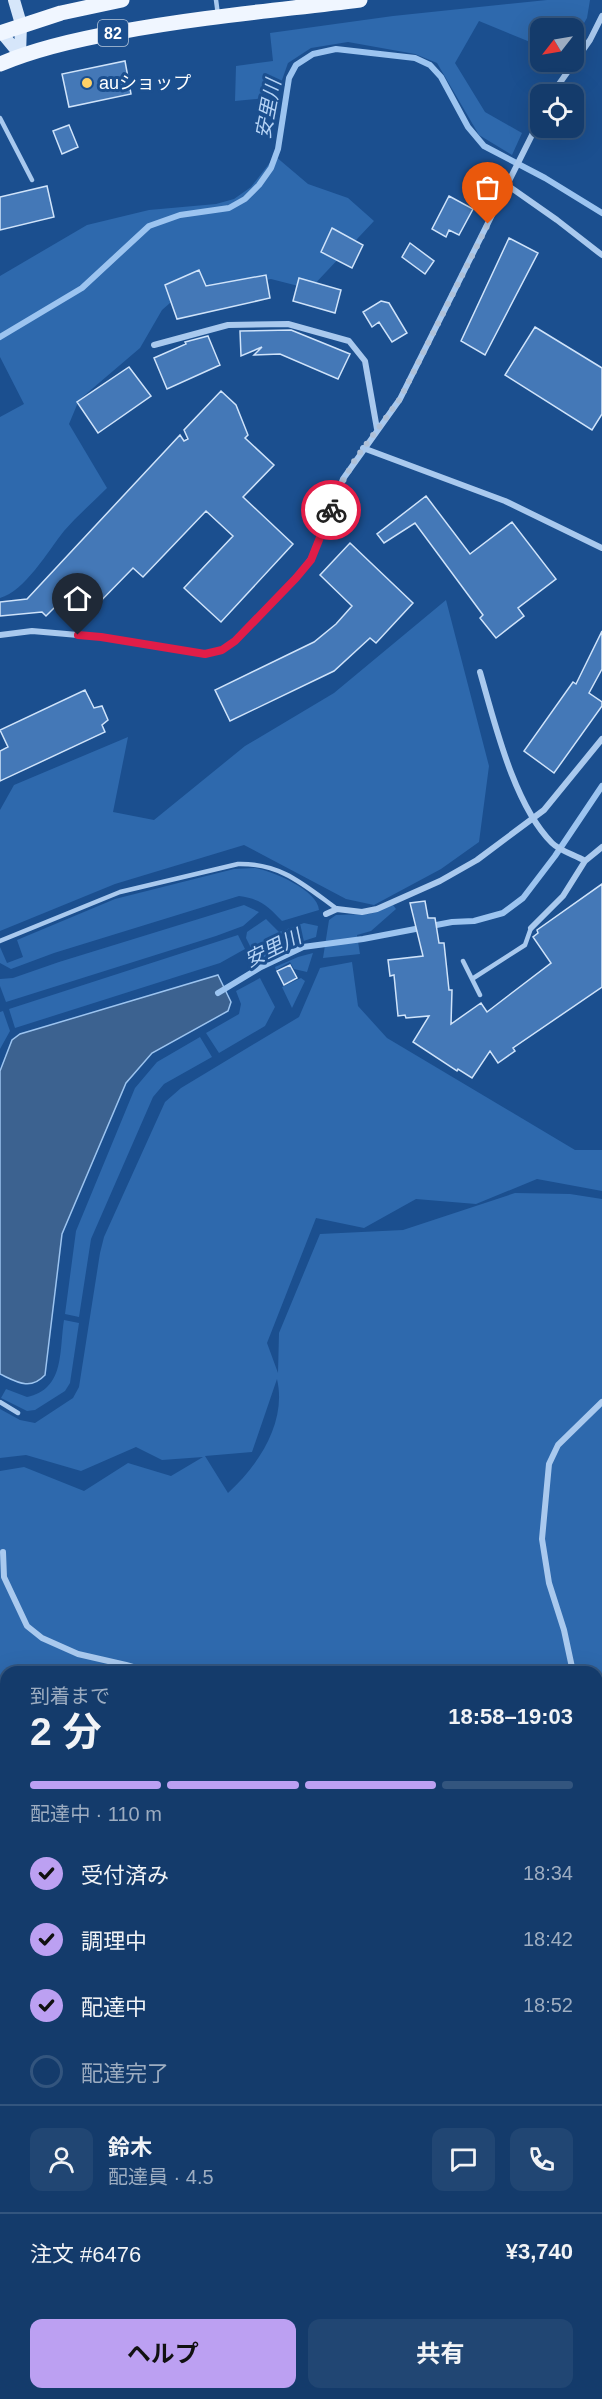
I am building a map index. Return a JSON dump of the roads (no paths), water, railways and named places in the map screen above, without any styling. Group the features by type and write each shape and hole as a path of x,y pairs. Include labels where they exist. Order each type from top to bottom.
{"main road":[{"path":"14,0 21,24 20,55"},
{"name":"82","path":"0,32 80,8 122,0"},
{"name":"82","path":"0,64 20,55 79,39 153,25 360,0"},
{"path":"0,32 20,55"}],"street":[{"path":"559,84 590,40 602,16"},
{"path":"0,635 32,631 101,637 205,654 222,650 235,641 311,560 344,479 363,448 400,399 530,138"},
{"path":"507,185 602,255"},
{"path":"154,345 228,325 288,324 349,341 365,361 377,429"},
{"path":"363,448 505,501 602,548"},
{"path":"480,672 503,751 533,819 554,844 585,861"},
{"path":"326,914 337,909 362,912 377,909 440,881 477,860 544,810 602,739"},
{"path":"531,928 563,896 585,861 602,847"},
{"path":"572,1666 564,1629 549,1582 542,1539 548,1496 549,1464 558,1445 602,1402"},
{"path":"3,1552 4,1577 27,1626 42,1638 78,1654 129,1666"}],"lane":[{"path":"216,0 218,17"},
{"path":"0,118 32,180"},
{"path":"0,941 120,892 238,864 254,863 289,875 337,909"},
{"path":"472,979 525,945 531,928"},
{"path":"463,961 480,995"},
{"path":"0,1402 18,1413"}],"waterway":[{"name":"安里川","path":"0,337 82,288 149,226 180,215 229,208 245,199 271,168 278,149 289,78 296,65 313,54 336,49 415,58 430,65 441,77 468,127 484,146 545,178 602,213"},
{"name":"安里川","path":"218,993 261,967 303,947 363,939 452,922 474,921 503,913 523,898 555,856 602,786"}],"place":[{"name":"auショップ","path":"87,83"}]}
